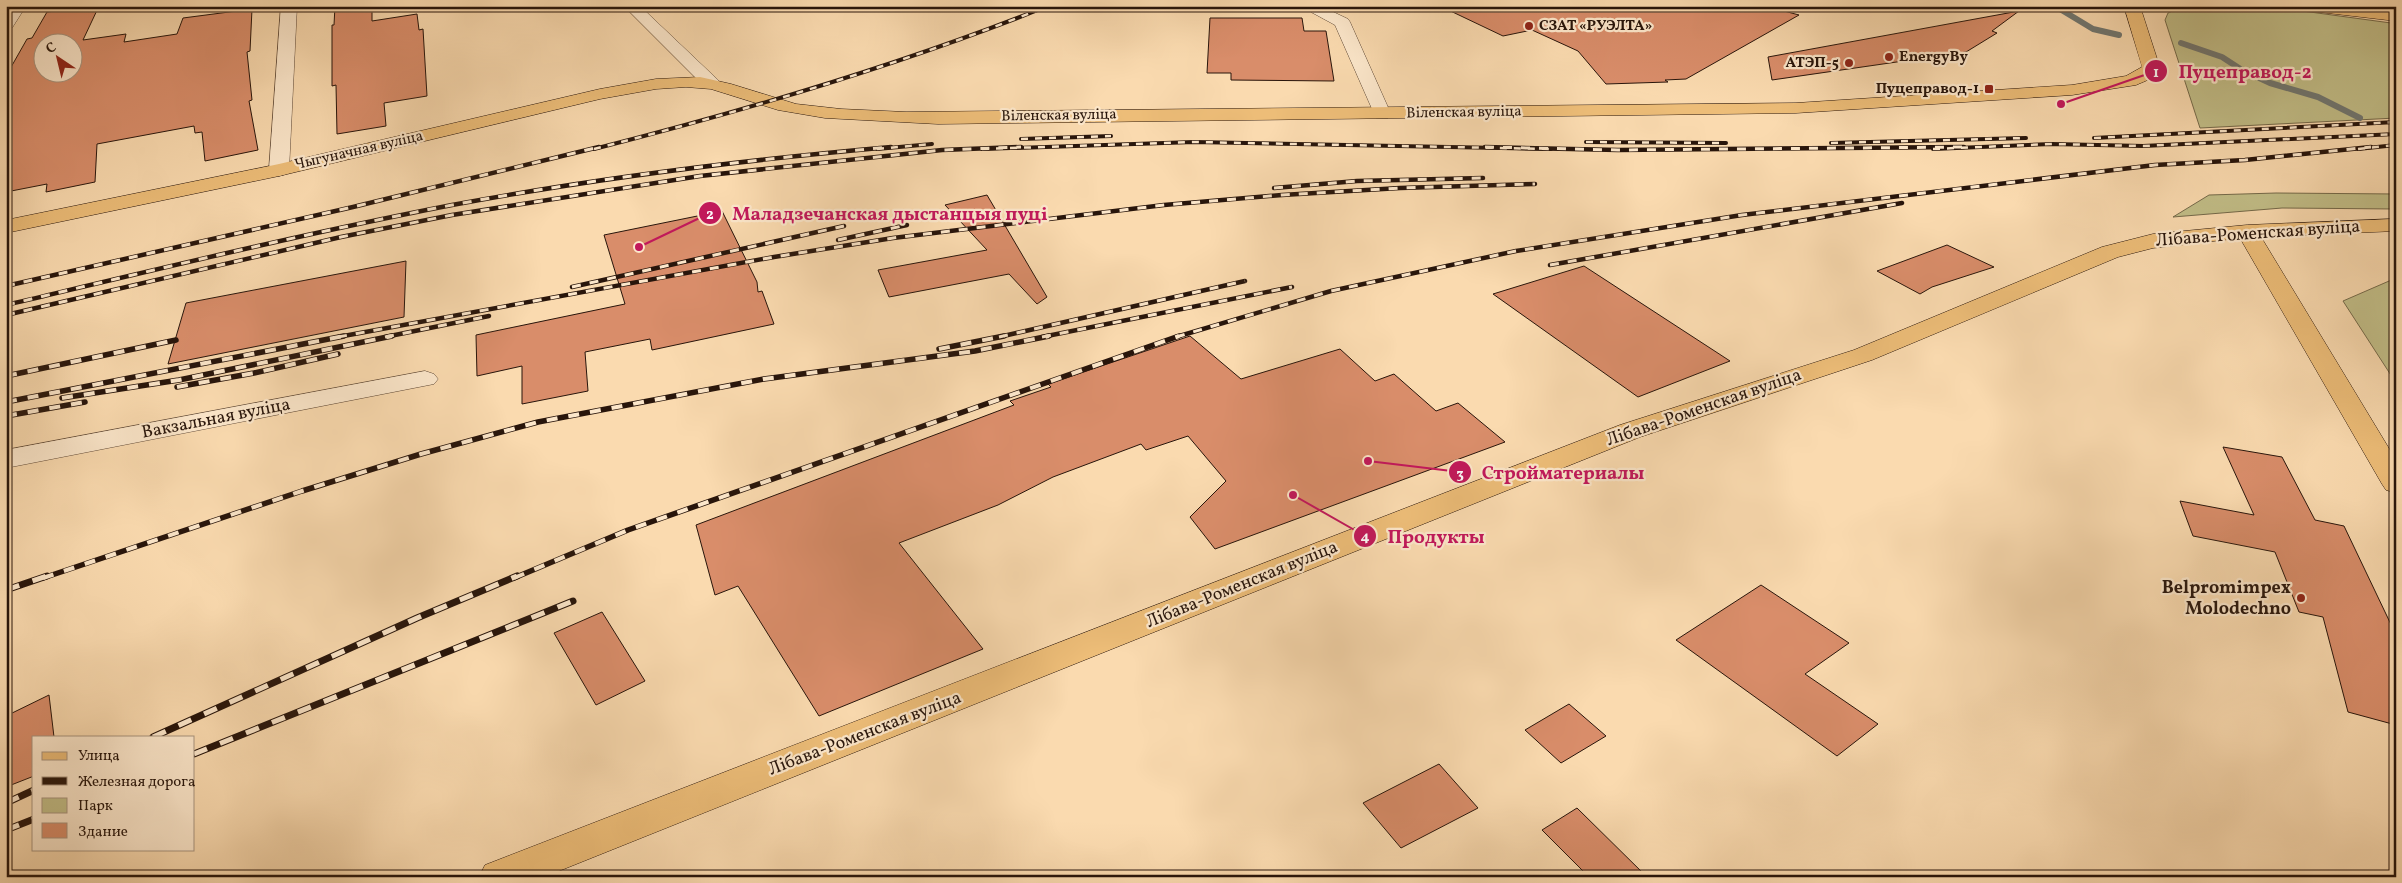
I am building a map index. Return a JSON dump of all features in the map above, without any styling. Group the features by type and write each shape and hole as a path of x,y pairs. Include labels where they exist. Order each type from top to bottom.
{"main road":[{"name":"Віленская вуліца","path":"712,84 767,102 808,111 871,117 938,118 1283,113 1382,114 1796,108 2072,90 2113,85 2144,75 2151,68 2150,59 2132,6"},
{"path":"2310,6 2396,16"},
{"name":"Чыгуначная вуліца","path":"6,227 279,170 600,94 649,85 682,82 712,84"},
{"name":"Лібава-Роменская вуліца","path":"498,877 1630,432 1863,355 2110,252 2154,241 2247,231 2396,225"},
{"path":"2247,231 2396,484"}],"street":[{"path":"6,25 19,6"},
{"path":"279,170 289,6"},
{"path":"632,6 712,84"},
{"path":"1319,6 1316,9 1342,22 1382,114"},
{"name":"Вакзальная вуліца","path":"6,459 425,379"}],"green space":[{"path":"2183,6 2288,9 2391,23 2396,28 2396,118 2200,128 2165,20 2168,13"},
{"path":"2276,193 2396,194 2396,209 2282,208 2173,217 2209,195"},
{"path":"2396,278 2396,383 2343,301"}],"building":[{"path":"99,6 83,40 126,34 124,42 177,34 183,18 252,9 250,51 247,52 252,100 249,101 258,150 205,161 202,132 195,133 194,126 97,144 95,182 46,192 47,184 6,192 6,76 27,39 32,38 32,82 82,82 82,32 35,32 47,12"},
{"path":"335,6 372,6 372,21 417,14 419,30 423,29 427,96 384,103 386,126 337,134 336,85 332,86 332,25 334,25"},
{"path":"1440,6 1765,6 1799,15 1686,79 1665,80 1668,82 1606,84 1578,51 1532,30 1503,36"},
{"path":"2019,11 1992,31 1997,33 1966,52 1772,80 1768,57"},
{"path":"1210,18 1302,18 1304,31 1326,31 1334,81 1231,80 1231,73 1207,73"},
{"path":"987,195 1047,297 1037,304 1009,274 889,297 878,270 987,250 945,205"},
{"path":"722,211 757,282 758,292 762,291 774,324 652,350 650,339 585,352 588,391 522,404 522,366 477,376 476,335 625,304 604,235"},
{"path":"1947,245 1994,267 1932,287 1920,294 1877,271"},
{"path":"406,261 404,317 168,364 186,303"},
{"path":"1584,266 1730,361 1638,397 1493,294"},
{"path":"1190,336 1241,379 1340,349 1375,381 1394,374 1436,411 1458,403 1505,442 1215,549 1190,517 1226,481 1188,436 1146,450 1141,444 1053,477 998,505 899,543 983,649 819,716 738,586 715,595 696,525 1014,405 1010,401 1051,387 1048,384"},
{"path":"2223,447 2282,457 2315,520 2344,526 2396,635 2396,725 2348,712 2323,617 2299,612 2275,552 2193,536 2180,501 2254,515"},
{"path":"1761,585 1849,643 1805,674 1878,724 1837,756 1676,640"},
{"path":"602,612 645,681 596,705 554,633"},
{"path":"49,695 54,736 32,736 32,777 6,787 6,716"},
{"path":"1569,704 1606,736 1561,763 1525,730"},
{"path":"1439,764 1478,808 1401,848 1363,803"},
{"path":"1577,808 1647,877 1589,877 1542,830"}],"waterway":[{"path":"2055,6 2093,29 2119,35"},
{"path":"2181,43 2222,57 2242,70 2270,83 2318,97 2360,118"}],"railway":[{"path":"594,149 823,85 936,48 1048,6"},
{"path":"2094,138 2396,122"},
{"path":"1933,149 2052,144 2143,146 2396,134"},
{"path":"1021,139 1111,136"},
{"path":"1831,143 2026,138"},
{"path":"982,149 1194,142 1551,149"},
{"path":"1586,142 1726,143"},
{"path":"877,149 932,144"},
{"path":"2358,149 2396,145"},
{"path":"6,286 353,207 599,147"},
{"path":"6,305 284,240 506,195 671,171 891,147"},
{"path":"6,315 341,237 452,215 700,176 942,150 1021,147"},
{"path":"1485,147 1618,150 1964,147"},
{"path":"1177,337 1331,291 1516,251 1742,215 2155,165 2245,160 2371,147"},
{"path":"1274,188 1357,181 1483,178"},
{"path":"338,337 774,257 893,238 1164,205 1282,195 1400,188 1535,184"},
{"path":"1550,265 1902,203"},
{"path":"838,240 907,225"},
{"path":"572,287 844,226"},
{"path":"999,337 1245,281"},
{"path":"1042,337 1292,287"},
{"path":"385,337 489,316"},
{"path":"6,402 344,336"},
{"path":"62,398 179,380 392,336"},
{"path":"999,337 1004,336"},
{"path":"43,578 302,491 421,454 538,422 764,379 975,351 1049,336"},
{"path":"939,349 999,337"},
{"path":"514,578 628,530 1177,337"},
{"path":"6,376 176,340"},
{"path":"177,387 254,373 338,354"},
{"path":"6,416 85,402"},
{"path":"6,590 47,576"},
{"path":"155,736 417,618 517,576"},
{"path":"195,754 573,601"},
{"path":"6,803 32,791"},
{"path":"6,830 32,820"}],"place":[{"name":"СЗАТ «РУЭЛТА»","path":"1529,26"},
{"name":"EnergyBy","path":"1889,57"},
{"name":"АТЭП-5","path":"1849,63"},
{"name":"Пуцеправод-1","path":"1989,89"},
{"name":"Пуцеправод-2","path":"2061,104"},
{"name":"Маладзечанская дыстанцыя пуці","path":"639,247"},
{"name":"Стройматериалы","path":"1368,461"},
{"name":"Продукты","path":"1293,495"},
{"name":"Belpromimpex Molodechno","path":"2301,598"}]}
